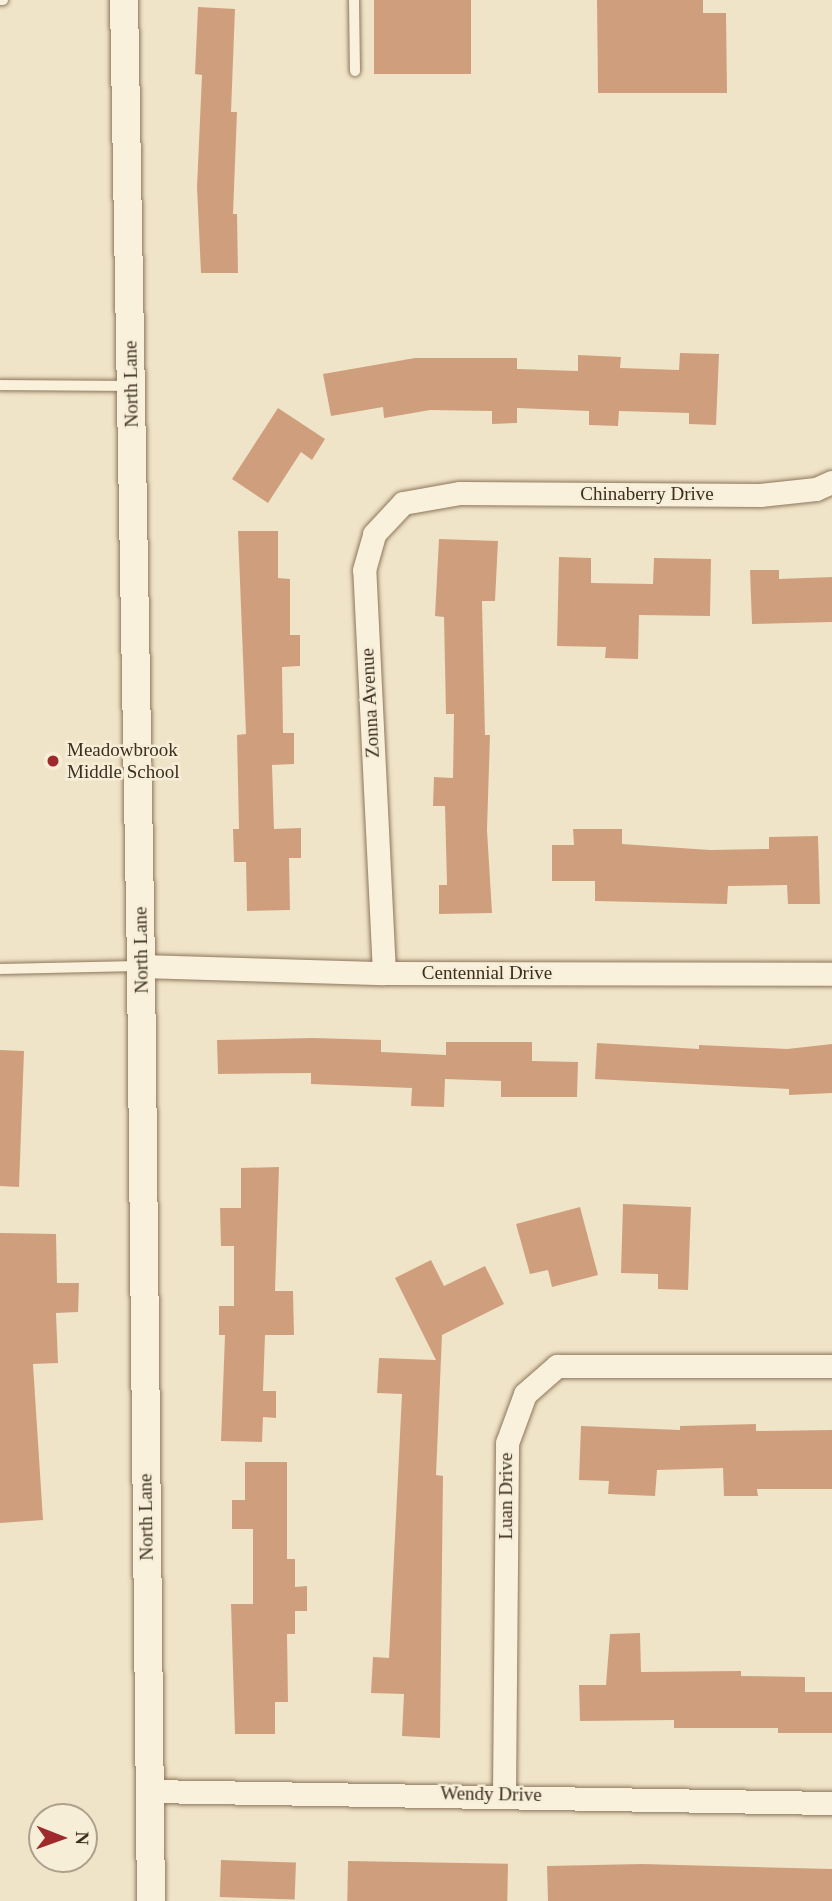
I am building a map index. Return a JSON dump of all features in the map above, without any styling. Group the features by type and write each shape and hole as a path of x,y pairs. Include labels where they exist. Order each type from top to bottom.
{"street":[{"name":"North Lane","path":"124,0 141,966 151,1901"},
{"name":"Chinaberry Drive","path":"460,493 760,495 816,489 832,482"},
{"name":"Zonna Avenue","path":"384,973 363,569 374,534 403,503 460,493"},
{"name":"Centennial Drive","path":"141,966 384,973 832,974"},
{"name":"Luan Drive","path":"504,1794 507,1443 525,1394 557,1366 832,1366"},
{"name":"Wendy Drive","path":"149,1791 504,1794 832,1803"}],"lane":[{"path":"354,0 355,71"},
{"path":"0,385 131,386"},
{"path":"0,969 141,966"}],"building":[{"path":"374,0 471,0 471,74 374,74"},
{"path":"597,0 703,0 703,13 726,13 727,93 598,93"},
{"path":"198,7 235,9 231,112 237,112 233,214 237,214 238,273 201,273 197,187 202,75 195,74"},
{"path":"680,353 719,354 716,425 689,424 689,413 619,411 618,426 589,425 589,411 517,408 517,423 492,424 492,411 430,410 384,418 383,407 331,416 323,374 415,358 517,358 517,369 578,371 578,355 621,357 620,368 679,370"},
{"path":"278,408 325,439 312,460 301,452 268,503 232,479"},
{"path":"238,531 278,531 278,578 290,579 290,635 300,635 300,666 282,667 283,733 294,733 294,764 272,765 274,829 301,828 301,858 289,858 290,910 247,911 246,862 234,862 233,829 239,829 237,735 246,734"},
{"path":"439,539 498,541 495,601 482,601 485,735 490,735 487,830 492,913 439,914 439,885 447,885 445,806 433,806 434,777 453,778 454,714 446,714 444,617 435,616"},
{"path":"559,557 591,558 591,583 653,584 654,558 711,559 710,616 639,615 638,659 605,658 606,647 557,646"},
{"path":"750,570 779,570 779,579 832,577 832,622 752,624"},
{"path":"573,829 622,829 622,844 710,850 769,849 769,837 818,836 820,904 788,904 787,885 728,886 727,904 595,901 595,881 552,881 552,845 574,845"},
{"path":"217,1040 381,1040 381,1052 446,1055 446,1042 532,1042 532,1061 578,1062 577,1097 501,1097 501,1081 445,1079 444,1107 411,1106 412,1088 311,1084 311,1073 218,1074"},
{"path":"597,1043 699,1049 699,1045 787,1049 832,1044 832,1093 789,1095 789,1089 595,1079"},
{"path":"0,1050 24,1051 19,1187 0,1186"},
{"path":"279,1167 275,1291 293,1291 294,1335 265,1335 263,1391 276,1391 276,1418 263,1417 262,1442 221,1441 225,1335 219,1335 219,1306 234,1306 234,1246 221,1246 220,1208 241,1208 241,1168"},
{"path":"623,1204 691,1207 688,1290 658,1289 658,1274 621,1273"},
{"path":"580,1207 598,1275 552,1287 548,1270 530,1274 516,1224"},
{"path":"0,1233 56,1234 57,1283 79,1283 78,1312 56,1313 58,1363 33,1364 43,1520 0,1523"},
{"path":"431,1260 444,1286 485,1266 504,1304 442,1335 436,1475 443,1476 440,1738 402,1736 404,1694 371,1693 373,1657 389,1658 402,1394 377,1393 379,1358 436,1360 395,1278"},
{"path":"756,1424 756,1431 832,1430 832,1489 757,1489 758,1496 724,1496 723,1468 657,1470 655,1496 608,1494 609,1481 579,1480 581,1426 680,1430 680,1426"},
{"path":"245,1462 287,1462 287,1559 295,1559 295,1587 307,1586 307,1611 295,1611 295,1634 287,1634 288,1702 275,1702 275,1734 235,1734 231,1604 253,1604 253,1529 232,1529 232,1500 245,1500"},
{"path":"640,1633 641,1672 741,1671 741,1676 805,1677 805,1692 832,1692 832,1733 778,1733 778,1728 674,1728 674,1720 580,1721 579,1685 606,1685 610,1634"},
{"path":"221,1860 296,1863 295,1900 220,1897"},
{"path":"348,1861 508,1864 507,1901 347,1901"},
{"path":"642,1864 832,1869 832,1901 548,1901 547,1866"}],"place":[{"name":"Meadowbrook Middle School","path":"53,761"}]}
